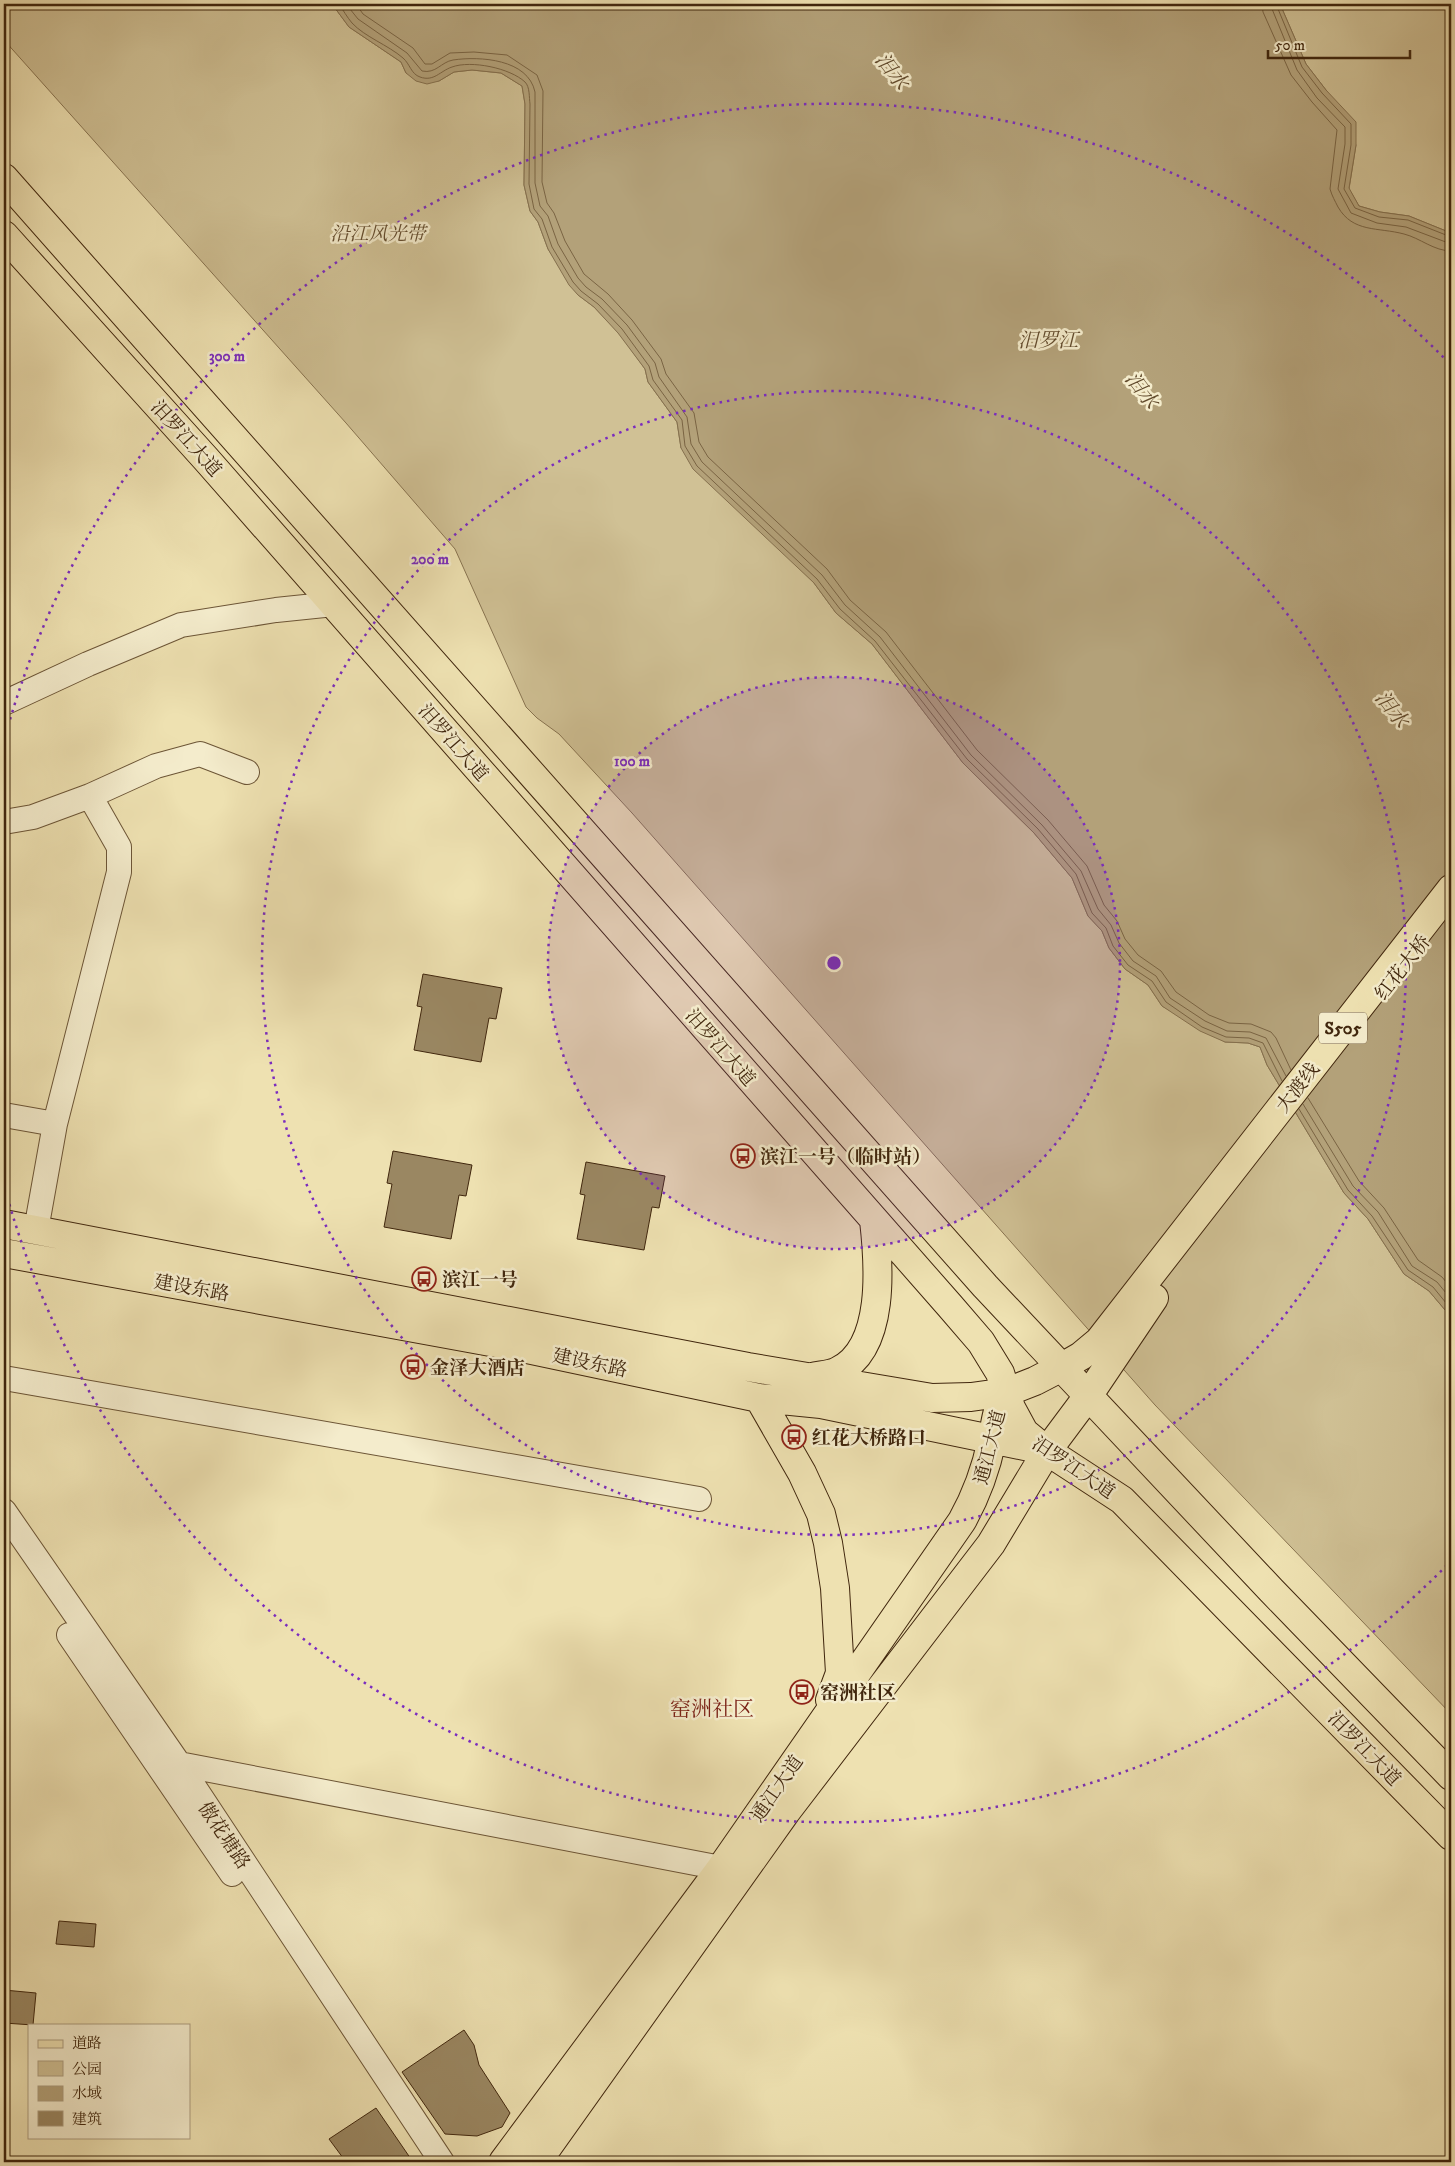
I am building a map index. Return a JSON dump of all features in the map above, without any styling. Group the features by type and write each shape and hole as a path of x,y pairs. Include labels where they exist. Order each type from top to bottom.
{"main road":[{"name":"汨罗江大道","path":"4,178 985,1286 1271,1590 1451,1776"},
{"name":"汨罗江大道","path":"4,235 334,604 981,1342 1000,1373 1018,1424 1024,1432 1047,1451 1122,1500 1451,1836"},
{"name":"大渡线","path":"1237,1169 1451,889"},
{"name":"红花大桥","path":"1237,1169 1451,904"},
{"name":"S505","path":"1062,1367 1081,1356 1098,1341 1237,1169"},
{"name":"S505","path":"1047,1451 1088,1396 1237,1169"},
{"path":"811,1378 838,1371 856,1357 866,1340 873,1317 878,1268 874,1220"},
{"name":"建设东路","path":"4,1224 811,1378 932,1398 970,1398 1007,1392 1035,1381 1062,1367"},
{"name":"建设东路","path":"4,1253 513,1346 759,1398 821,1404 1047,1451"},
{"name":"通江大道","path":"537,2162 730,1874 822,1722 962,1521 976,1494 992,1440 996,1413 1000,1402 1007,1392"},
{"path":"759,1398 802,1473 821,1514 828,1543 835,1588 840,1673 822,1722"},
{"name":"通江大道","path":"503,2162 730,1874 786,1812 991,1544 1047,1451"}],"street":[{"path":"4,703 88,664 181,625 276,610 334,604"},
{"path":"4,822 33,817 90,796 156,766 200,754 248,772"},
{"path":"36,1230 55,1124 119,872 119,847 90,796"},
{"path":"4,1115 55,1124"},
{"path":"4,1378 699,1499"},
{"name":"傲花塘路","path":"4,1511 179,1764 442,2162"},
{"path":"4,1538 428,2162"},
{"path":"179,1764 730,1874"}],"green space":[{"name":"沿江风光带","path":"4,4 332,4 349,27 401,62 406,73 439,81 454,72 472,70 501,73 522,86 525,104 524,185 530,211 538,222 548,249 578,295 594,307 619,333 645,369 648,382 677,422 681,448 814,583 836,613 872,644 963,763 1034,833 1072,878 1088,916 1102,931 1109,948 1125,969 1148,985 1162,1006 1225,1042 1248,1043 1260,1047 1267,1065 1344,1193 1368,1219 1404,1274 1429,1291 1451,1317 1451,1714 1155,1405 632,813 559,734 537,718 526,707 455,549 346,423 4,40"},
{"path":"1280,4 1451,4 1451,233 1409,216 1380,212 1359,206 1349,189 1356,145 1326,90 1306,64"}],"water":[{"name":"汨罗江","path":"332,4 1280,4 1306,64 1326,90 1356,122 1356,145 1349,188 1359,206 1380,212 1409,216 1451,233 1451,1317 1429,1291 1404,1274 1368,1219 1344,1193 1267,1065 1260,1047 1248,1043 1225,1042 1200,1031 1162,1006 1148,985 1125,969 1109,948 1102,931 1088,916 1072,878 1034,833 963,763 872,644 836,613 814,583 693,469 681,448 677,422 648,382 645,369 618,333 594,307 578,295 569,285 548,249 538,222 530,211 524,185 525,104 522,86 501,73 472,70 454,72 439,81 427,84 416,81 406,73 401,62 349,27"}],"building":[{"path":"423,974 502,988 496,1019 489,1018 481,1062 414,1050 422,1007 417,1006"},
{"path":"393,1151 472,1165 466,1196 459,1195 451,1239 384,1227 392,1184 387,1183"},
{"path":"586,1162 665,1176 659,1208 652,1207 644,1250 577,1239 585,1195 580,1194"},
{"path":"59,1921 96,1924 94,1947 56,1944"},
{"path":"4,1990 36,1993 33,2024 4,2023"},
{"path":"464,2030 474,2045 479,2065 510,2113 502,2127 477,2136 445,2134 402,2072"},
{"path":"376,2108 413,2162 346,2162 329,2139"}],"place":[{"name":"滨江一号（临时站）","path":"743,1156"},
{"name":"滨江一号","path":"424,1279"},
{"name":"金泽大酒店","path":"413,1367"},
{"name":"红花大桥路口","path":"794,1437"},
{"name":"窑洲社区","path":"802,1692"}],"district":[{"name":"窑洲社区","path":"712,1709"}],"water label":[{"name":"汨水","path":"892,71"},
{"name":"汨水","path":"1142,390"},
{"name":"汨水","path":"1392,709"}]}
